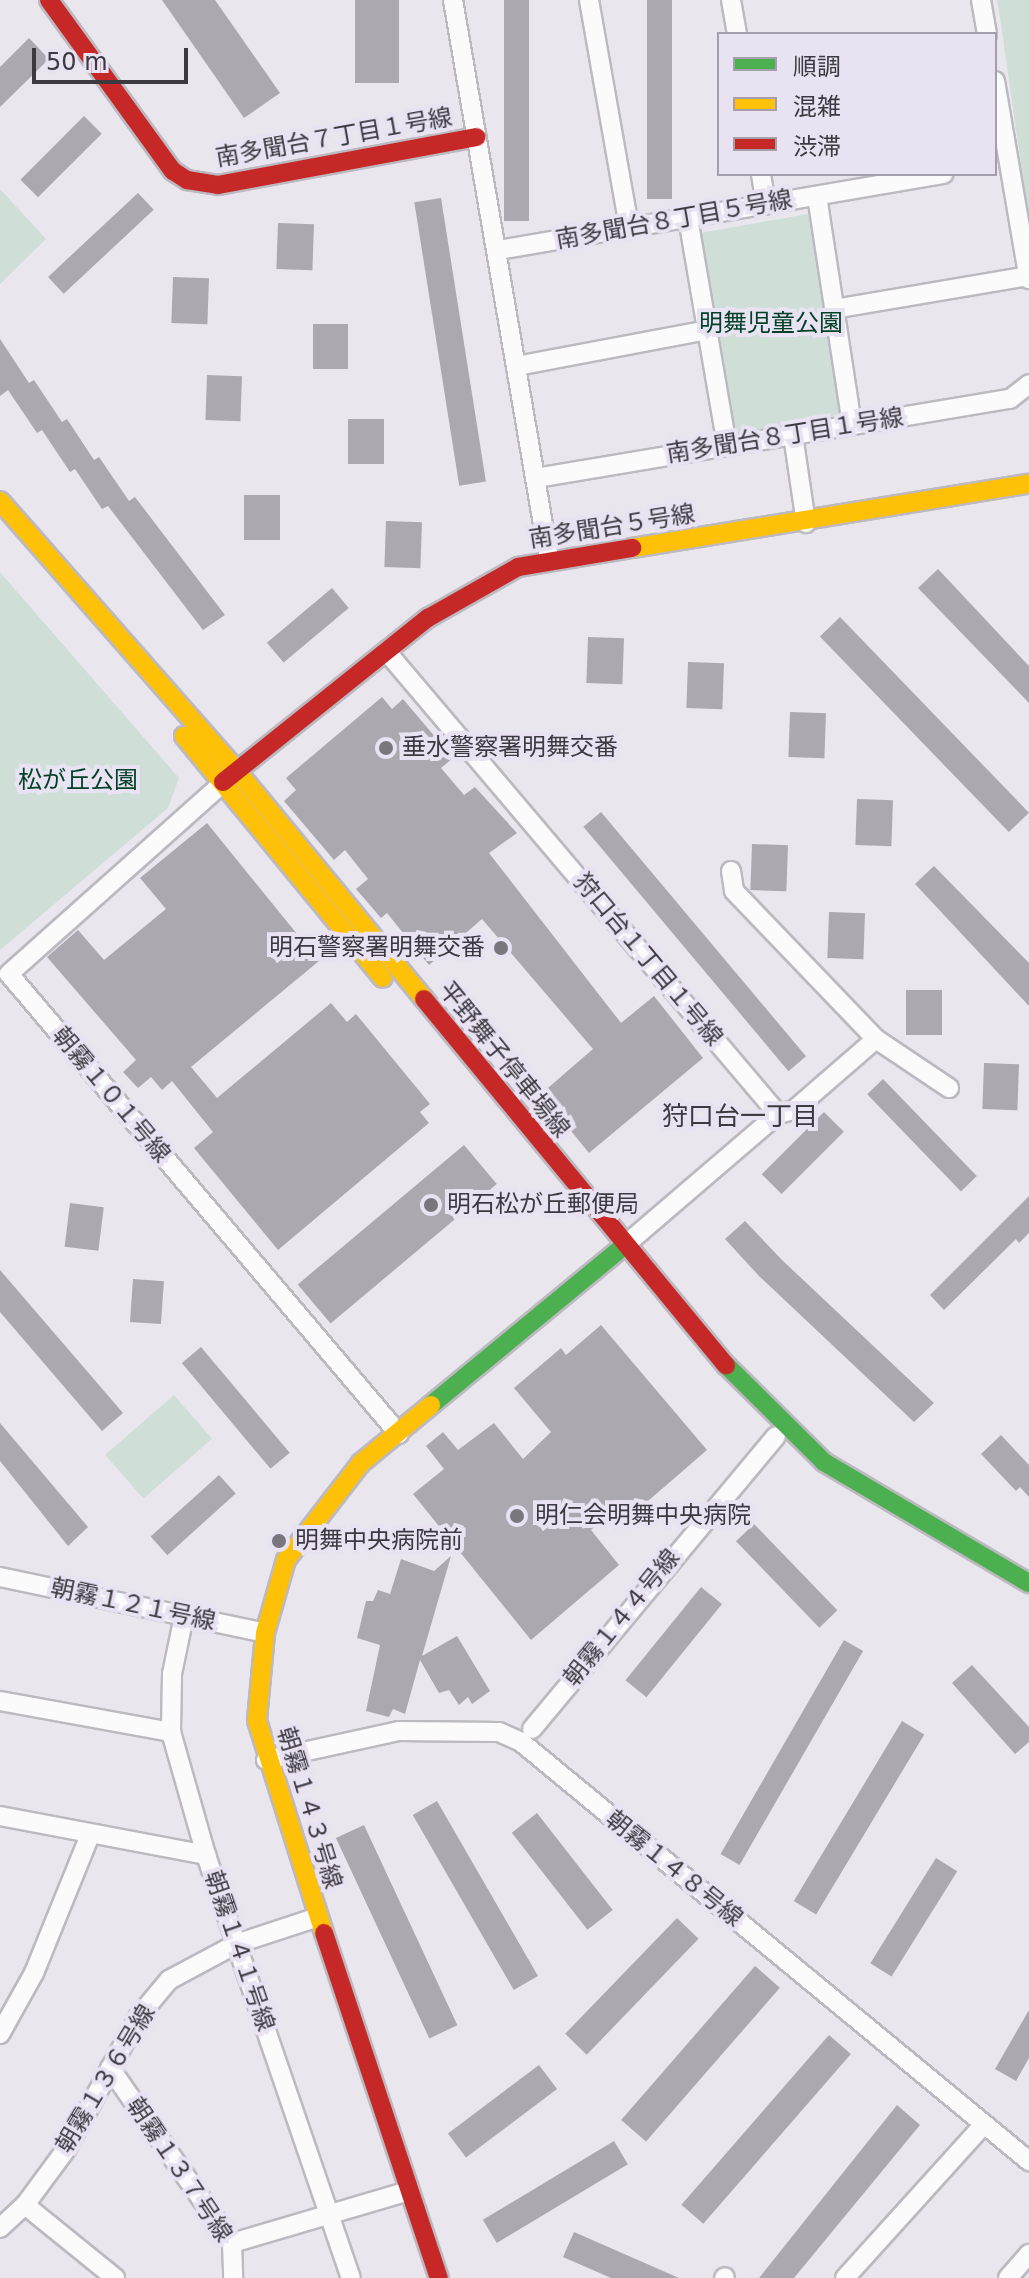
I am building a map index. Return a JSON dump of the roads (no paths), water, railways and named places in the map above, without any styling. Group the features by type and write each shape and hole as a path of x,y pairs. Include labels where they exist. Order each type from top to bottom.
{"street":[{"name":"南多聞台７丁目１号線","path":"49,0 173,171 187,180 218,185 477,137"},
{"path":"453,0 549,559"},
{"path":"589,0 629,228"},
{"path":"731,0 737,32"},
{"path":"981,0 987,32"},
{"path":"834,309 1029,278 1002,164 997,105"},
{"path":"761,176 766,205"},
{"name":"南多聞台８丁目５号線","path":"498,250 932,176"},
{"path":"817,196 852,425"},
{"path":"688,218 727,445"},
{"path":"517,366 707,330"},
{"name":"南多聞台８丁目１号線","path":"536,478 1010,399 1029,384"},
{"path":"793,435 806,523"},
{"name":"南多聞台５号線","path":"230,776 386,651 477,587 549,559 806,523 1029,484"},
{"name":"平野舞子停車場線","path":"0,501 230,776 617,1251 776,1436 834,1484 1029,1603"},
{"name":"平野舞子停車場線","path":"0,520 230,776"},
{"name":"狩口台１丁目１号線","path":"386,651 778,1114"},
{"name":"朝霧１０１号線","path":"230,776 9,974 399,1434"},
{"path":"731,871 734,891 876,1039 949,1088"},
{"path":"617,1251 778,1114 794,1110 876,1039"},
{"name":"平野舞子停車場線","path":"617,1251 740,1382 824,1462 1029,1583"},
{"name":"朝霧１４３号線","path":"439,2278 266,1760 257,1720 265,1633 286,1560 343,1482 617,1251"},
{"name":"朝霧１４４号線","path":"532,1729 776,1436"},
{"name":"朝霧１２１号線","path":"0,1577 265,1633"},
{"name":"朝霧１４１号線","path":"184,1616 172,1674 171,1732 206,1855 351,2278"},
{"path":"0,1703 171,1732"},
{"name":"朝霧１４８号線","path":"266,1760 399,1731 499,1732 521,1742 1029,2161"},
{"path":"0,1816 206,1855"},
{"path":"0,2034 34,1973 90,1835"},
{"name":"朝霧１３６号線","path":"0,2228 25,2205 67,2148 139,2016 169,1980 236,1944 318,1917"},
{"name":"朝霧１３７号線","path":"110,2068 232,2243 233,2278"},
{"path":"845,2278 984,2124"},
{"path":"232,2243 409,2191"},
{"path":"25,2205 115,2278"},
{"path":"1008,2278 1029,2254"}],"place":[{"name":"垂水警察署明舞交番","path":"386,748"},
{"name":"明石警察署明舞交番","path":"501,948"},
{"name":"明石松が丘郵便局","path":"431,1205"},
{"name":"明仁会明舞中央病院","path":"517,1516"},
{"name":"明舞中央病院前","path":"279,1541"}],"district":[{"name":"狩口台一丁目","path":"740,1117"}],"park label":[{"name":"明舞児童公園","path":"771,324"},
{"name":"松が丘公園","path":"78,781"}]}
